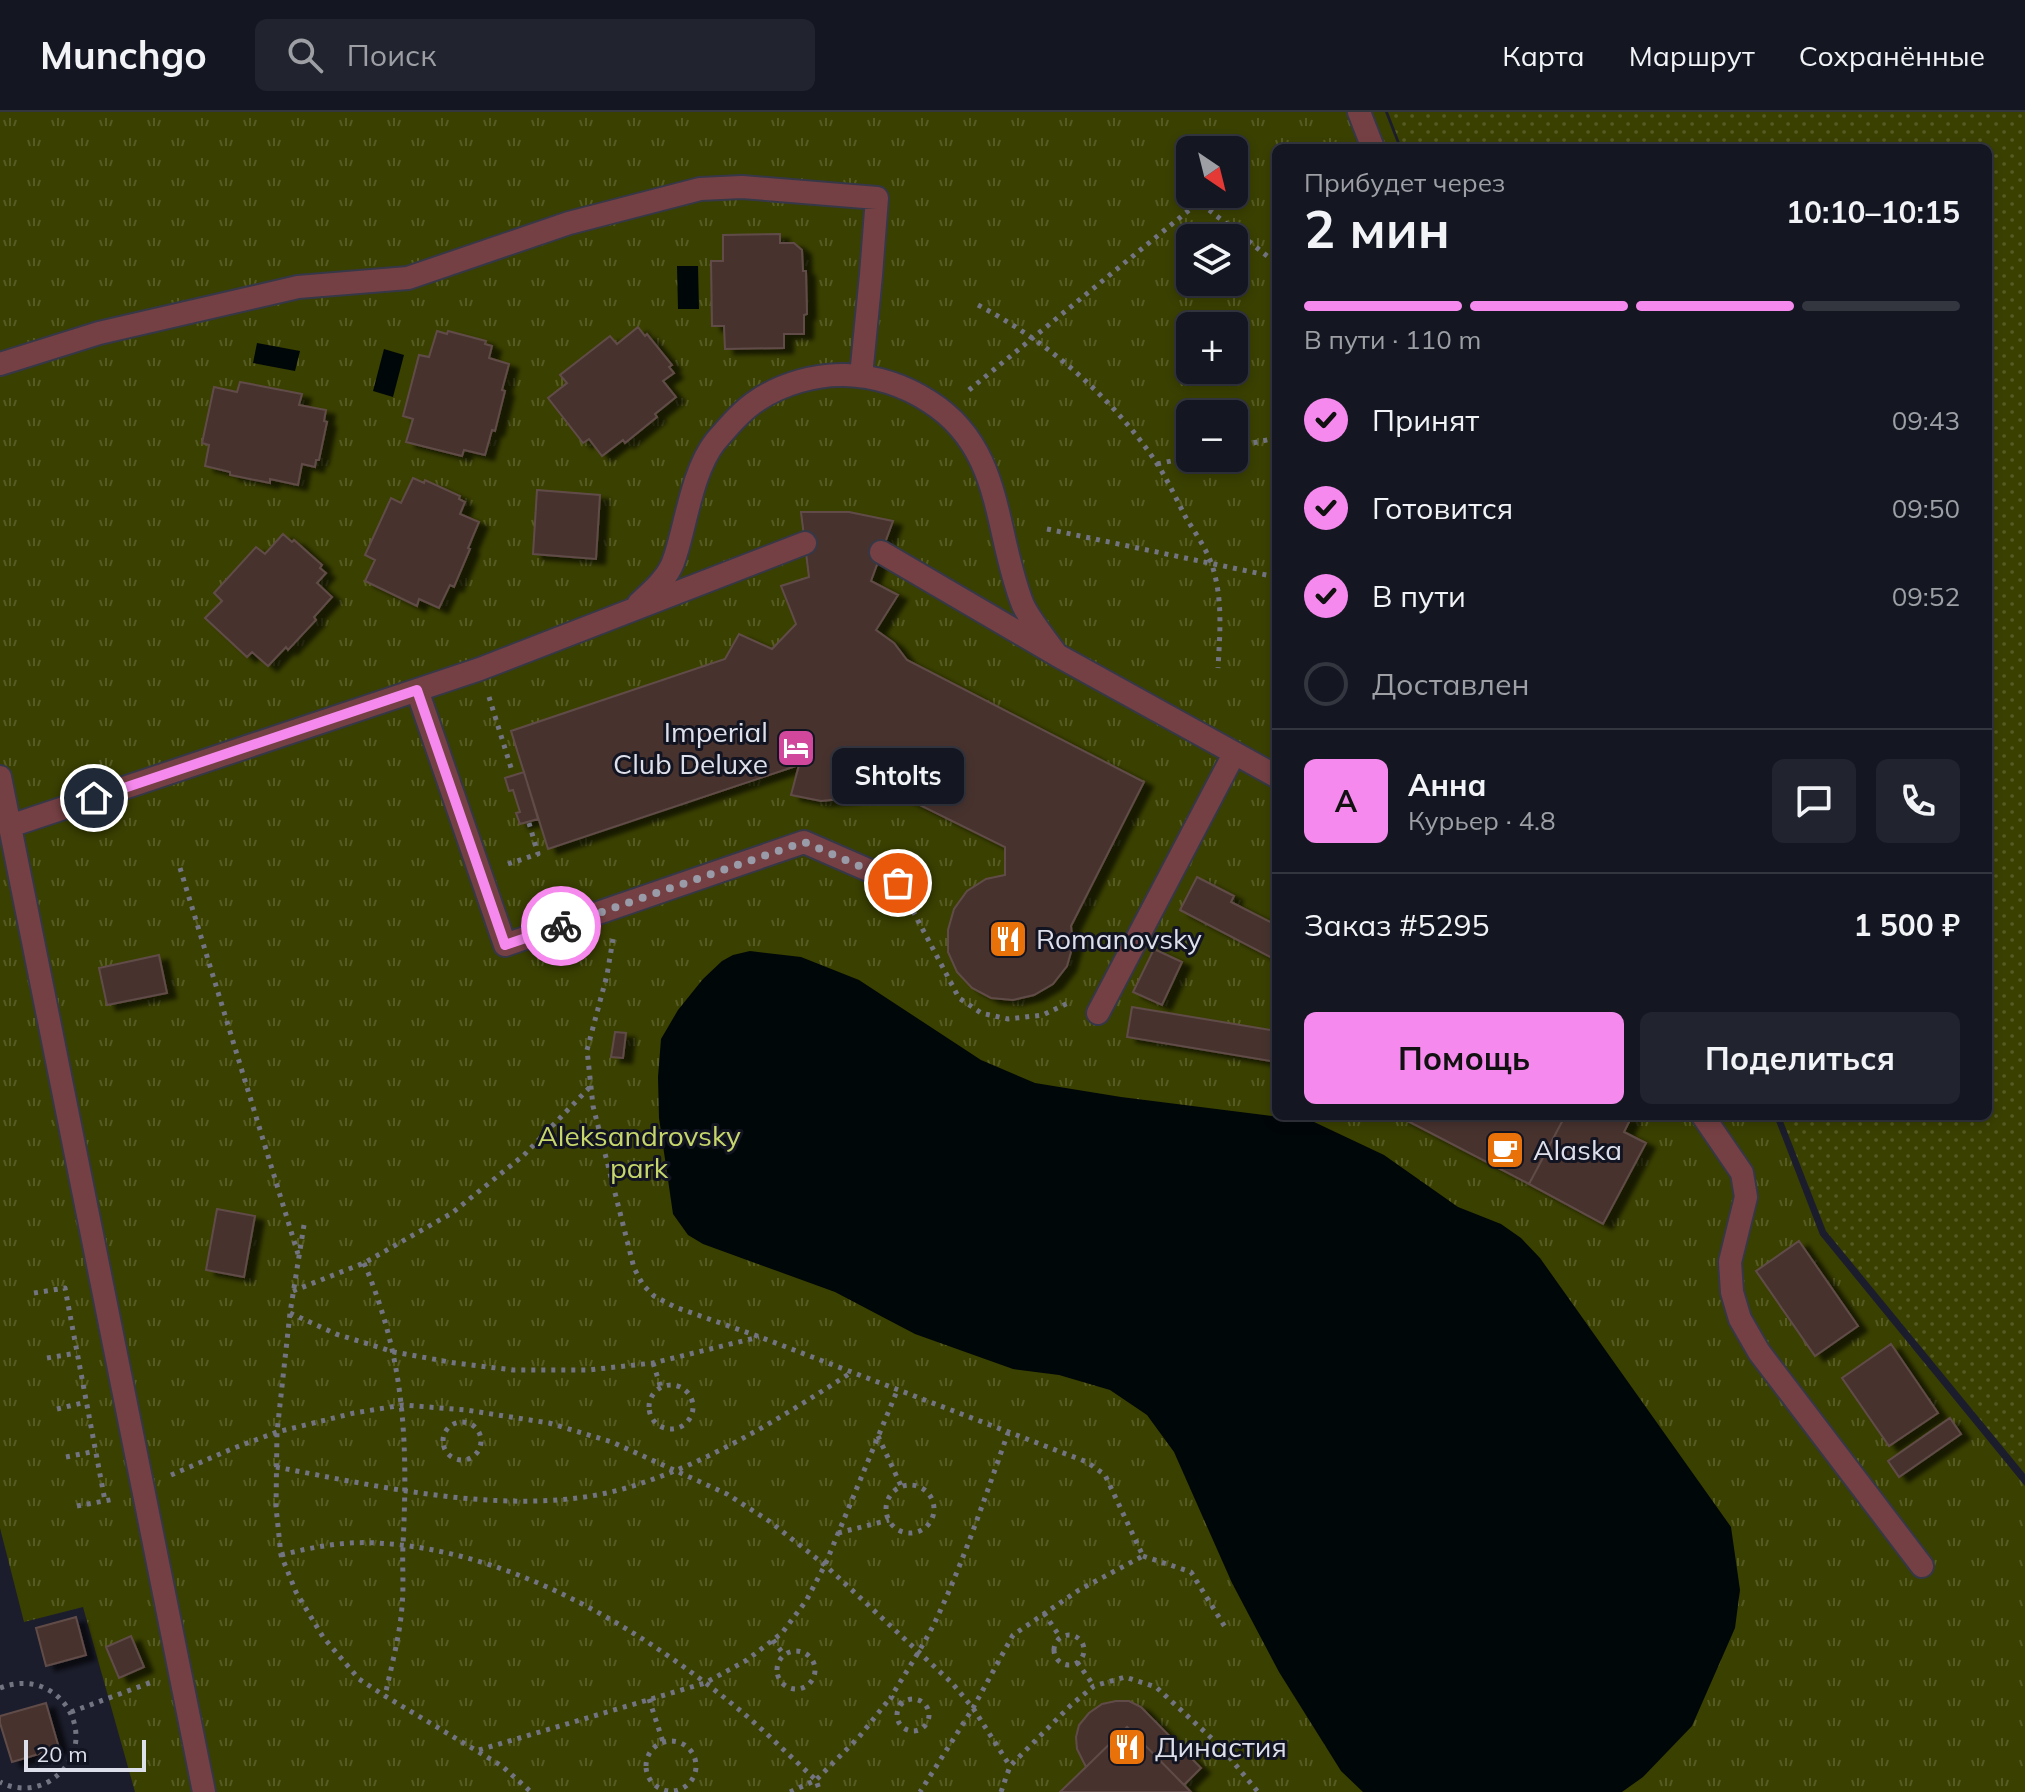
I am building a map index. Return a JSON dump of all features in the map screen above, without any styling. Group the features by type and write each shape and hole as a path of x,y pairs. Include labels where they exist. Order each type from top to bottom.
{"lane":[{"path":"1359,112 1371,144"},
{"path":"0,364 99,333 298,287 408,278 569,223 700,189 742,187 877,198 861,376"},
{"path":"627,613 656,588 672,566 692,489 712,447 732,422 759,400 796,383 833,375 861,376 883,379 915,392 946,412 965,433 981,457 993,489 1009,563 1025,608 1057,655"},
{"path":"10,826 480,669 805,543"},
{"path":"881,552 1057,655 1272,774"},
{"path":"417,690 505,945 804,842 898,883"},
{"path":"1098,1013 1234,754"},
{"path":"0,777 204,1792"},
{"path":"1706,1120 1742,1173 1746,1197 1730,1262 1732,1292 1740,1319 1759,1352 1922,1566"}],"path":[{"path":"969,390 1199,202 1272,260"},
{"path":"978,305 1033,338 1092,386 1157,464 1211,564 1221,617 1218,668"},
{"path":"1248,444 1272,439"},
{"path":"1157,464 1176,460"},
{"path":"1047,529 1272,576"},
{"path":"480,669 512,771"},
{"path":"529,823 536,846"},
{"path":"180,868 299,1255"},
{"path":"898,883 959,998 981,1013 1008,1019 1043,1015"},
{"path":"610,962 587,1050 593,1106 630,1254 643,1285 654,1296 675,1307 1087,1462 1105,1475 1143,1556"},
{"path":"293,1291 364,1263 452,1213 524,1155 591,1085"},
{"path":"304,1225 290,1313 277,1432 276,1507 281,1555 296,1592 323,1637 359,1679 478,1750 531,1792"},
{"path":"364,1263 379,1296 394,1352 403,1405 405,1492 402,1608 385,1696"},
{"path":"34,1293 65,1288 105,1501"},
{"path":"290,1313 336,1334 394,1352 513,1370 588,1370 653,1363 760,1337"},
{"path":"47,1358 77,1353"},
{"path":"653,1363 661,1388"},
{"path":"276,1467 405,1492 491,1500 561,1500 618,1490 678,1470 791,1411 852,1372"},
{"path":"678,1386 692,1402 691,1416 675,1429 660,1426 650,1416 652,1394 661,1388 678,1386"},
{"path":"478,1750 705,1683 747,1660 782,1633 806,1601 825,1565 897,1391"},
{"path":"57,1409 86,1402"},
{"path":"143,1491 185,1468 277,1432 354,1413 403,1405 466,1410 549,1423 612,1442 727,1494 769,1521 825,1565 952,1683 973,1708 1010,1766"},
{"path":"465,1422 466,1410"},
{"path":"456,1422 465,1422 478,1430 481,1447 473,1457 460,1460 444,1449 443,1435 456,1422"},
{"path":"790,1792 816,1780 859,1737 891,1697 919,1652 967,1547 1008,1433"},
{"path":"878,1436 902,1488"},
{"path":"66,1457 96,1451"},
{"path":"902,1488 921,1488 928,1493 935,1507 934,1515 918,1532 897,1529 889,1520 888,1502 891,1495 902,1488"},
{"path":"838,1533 889,1520"},
{"path":"281,1555 350,1543 403,1546 439,1551 475,1561 557,1591 636,1634 705,1683 750,1719 816,1780 820,1792"},
{"path":"920,1792 973,1708 1013,1635 1079,1590 1143,1556 1191,1572 1225,1627"},
{"path":"1044,1613 1060,1637"},
{"path":"1075,1636 1082,1643 1083,1654 1077,1662 1068,1665 1056,1659 1053,1650 1060,1637 1075,1636"},
{"path":"773,1640 784,1655"},
{"path":"799,1650 811,1656 815,1675 808,1685 796,1690 780,1681 777,1669 784,1655 799,1650"},
{"path":"1077,1662 1094,1686"},
{"path":"71,1712 180,1671"},
{"path":"1001,1792 1010,1766 1071,1705 1094,1686 1125,1677 1156,1687 1220,1746 1258,1792"},
{"path":"0,1688 13,1683 30,1683 47,1688 62,1698 71,1712 76,1729 76,1747 69,1763 58,1776 42,1785 25,1789 0,1782"},
{"path":"891,1697 902,1704"},
{"path":"649,1699 663,1742"},
{"path":"911,1699 925,1703 930,1713 923,1727 908,1730 900,1724 897,1714 902,1704 911,1699"},
{"path":"663,1742 680,1742 692,1753 695,1761 693,1778 681,1791 664,1791 647,1775 650,1751 663,1742"},
{"path":"521,1792 526,1786"}],"green space":[{"name":"Aleksandrovsky park","path":"0,112 1385,112 1397,144 1272,144 1272,1120 1776,1120 1820,1235 2025,1486 2025,1792 135,1792 83,1607 24,1622 0,1528"},
{"path":"1388,112 2025,112 2025,1474 1826,1231 1783,1120 1992,1120 1992,144 1400,144"}],"shaded area":[{"path":"677,266 698,266 699,309 678,309"},
{"path":"257,343 300,351 295,371 253,363"},
{"path":"384,349 404,355 393,397 373,391"},
{"path":"750,951 801,957 859,980 981,1060 1035,1083 1272,1116 1272,1120 1312,1121 1384,1155 1458,1207 1501,1224 1521,1238 1540,1258 1731,1527 1740,1590 1735,1628 1692,1726 1643,1777 1622,1792 1363,1792 1341,1771 1279,1672 1232,1583 1174,1452 1147,1415 1110,1390 1059,1375 1013,1369 915,1334 835,1292 703,1244 688,1235 673,1214 659,1118 661,1039 678,1010 703,979 733,955"}],"building":[{"path":"780,234 780,243 794,243 802,250 803,271 806,271 804,334 784,334 784,348 725,349 724,326 712,326 711,261 723,261 723,235"},
{"path":"638,327 672,365 669,367 674,373 663,381 676,397 625,443 623,440 602,456 589,439 583,443 548,398 567,383 560,375 610,336 617,344"},
{"path":"437,331 486,341 485,344 492,346 489,358 509,364 495,431 492,430 485,455 464,450 462,456 406,442 413,419 403,416 419,355 429,357"},
{"path":"240,382 302,394 299,405 326,410 324,421 327,422 319,460 316,460 315,467 302,464 298,485 230,475 230,472 205,466 209,445 202,443 214,387 237,392"},
{"path":"413,478 424,483 425,480 460,496 459,499 465,502 460,514 479,522 454,587 450,585 439,608 419,599 417,606 365,581 375,560 365,555 391,498 401,503"},
{"path":"537,490 600,495 596,559 533,554"},
{"name":"Imperial Club Deluxe","path":"801,512 849,512 893,521 871,581 898,595 876,630 894,643 907,660 1144,782 1071,926 1073,945 1067,966 1053,984 1034,995 1013,1000 991,998 972,988 957,972 948,952 948,930 954,909 967,891 986,879 1005,875 1005,847 845,768 850,798 821,801 791,795 799,765 548,849 511,731 725,659 739,634 772,649 796,624 781,586 809,577"},
{"path":"283,534 322,565 320,568 326,573 317,583 332,597 314,617 316,620 268,666 252,652 247,657 205,618 222,601 214,593 256,547 265,554"},
{"path":"524,772 538,819 520,824 516,813 520,812 513,790 509,791 505,778"},
{"path":"1197,877 1234,896 1231,902 1272,923 1272,958 1180,910"},
{"path":"1154,949 1182,962 1162,1005 1133,992"},
{"path":"159,955 167,993 107,1005 99,968"},
{"path":"1132,1007 1272,1030 1272,1061 1127,1037"},
{"path":"615,1032 626,1033 623,1058 611,1057"},
{"name":"Alaska","path":"1406,1120 1563,1120 1529,1184"},
{"path":"1563,1120 1630,1120 1624,1132 1646,1143 1603,1224 1529,1184"},
{"path":"217,1209 255,1216 244,1277 206,1270"},
{"path":"1799,1241 1858,1326 1815,1356 1756,1271"},
{"path":"1891,1344 1938,1413 1889,1446 1842,1378"},
{"path":"1950,1418 1961,1434 1899,1477 1888,1461"},
{"path":"76,1617 86,1655 46,1666 36,1628"},
{"path":"131,1636 144,1667 119,1678 106,1647"},
{"path":"1129,1701 1141,1707 1201,1768 1184,1785 1127,1727 1086,1767 1077,1749 1079,1725 1102,1704"},
{"path":"46,1703 59,1748 12,1762 0,1716"},
{"name":"Династия","path":"1127,1727 1191,1792 1060,1792 1086,1767"}],"way so far":[{"path":"561,926 804,842 898,883"}],"place":[{"name":"Imperial Club Deluxe","path":"796,748"},
{"name":"Shtolts","path":"898,883"},
{"name":"Romanovsky","path":"1008,939"},
{"name":"Alaska","path":"1505,1150"},
{"name":"Династия","path":"1127,1747"}],"route":[{"path":"94,798 417,690 505,945 561,926"}]}
